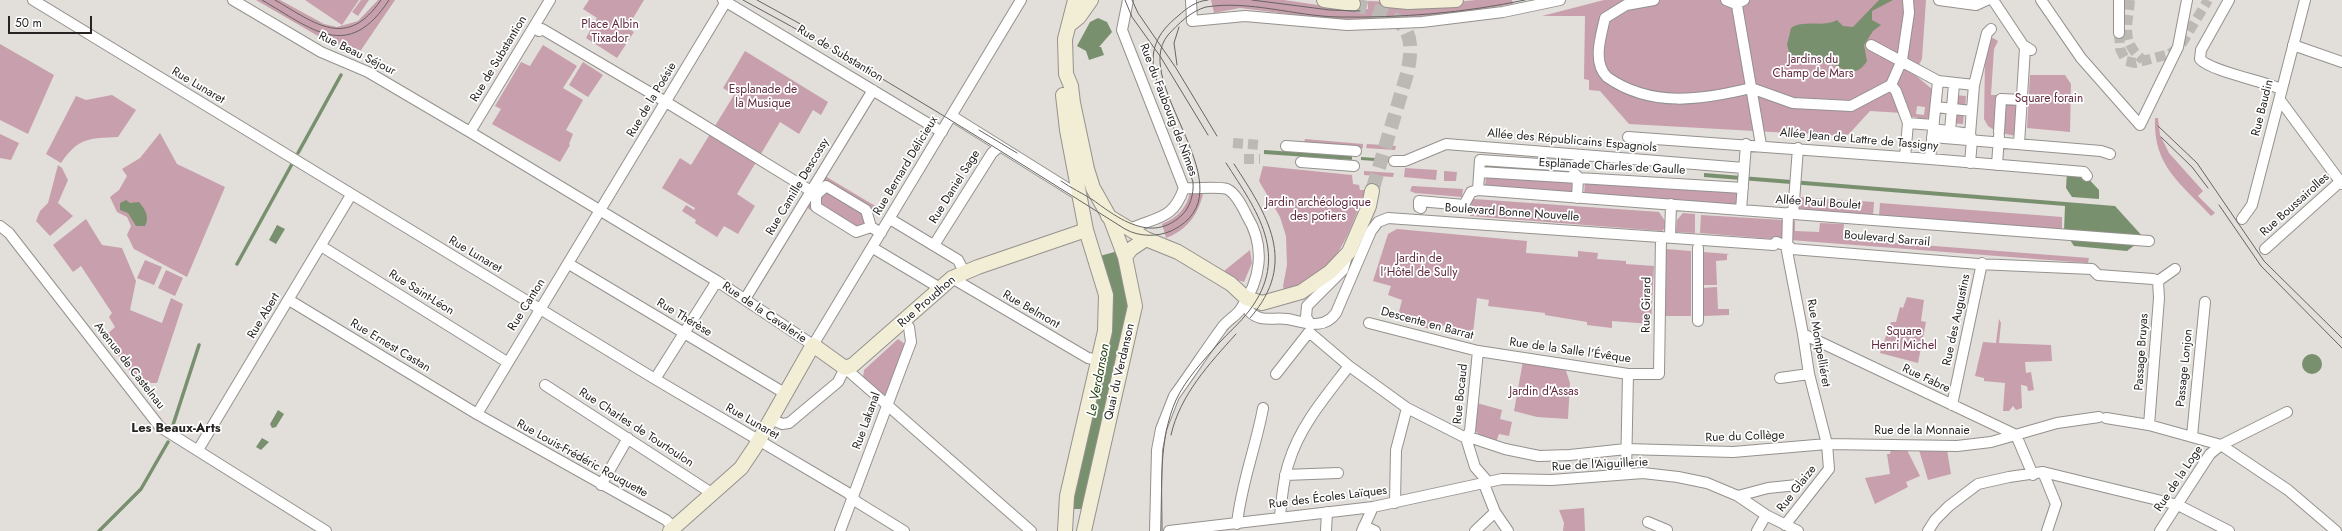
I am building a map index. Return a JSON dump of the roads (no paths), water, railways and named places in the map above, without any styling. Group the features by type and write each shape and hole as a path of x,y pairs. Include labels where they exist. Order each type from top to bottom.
{"main road":[{"name":"Quai du Verdanson","path":"1065,0 1069,25"},
{"name":"Quai du Verdanson","path":"1075,0 1064,55 1066,74 1071,86 1074,110 1087,169 1098,199 1108,216 1125,257 1135,306 1084,531"},
{"path":"1069,25 1079,16 1092,0"},
{"path":"1324,0 1353,4"},
{"path":"1387,0 1408,2 1456,0"},
{"name":"Quai du Verdanson","path":"1065,531 1068,496 1105,331 1106,295 1086,230 1063,99 1062,82 1066,74"},
{"path":"1080,196 1108,216 1146,239 1178,252 1231,284 1246,298 1254,302 1273,301 1301,292 1321,280 1349,252 1369,206 1372,191"},
{"name":"Rue Proudhon","path":"845,368 853,365 905,322 940,288 958,275 1086,230"},
{"path":"1125,257 1131,249 1146,239"},
{"path":"672,530 741,468 759,441 813,345"},
{"name":"Rue de la Cavalerie","path":"813,345 845,368"}],"street":[{"name":"Rue Lunaret","path":"33,0 655,379 848,493 853,498 904,531"},
{"name":"Rue Beau Séjour","path":"233,0 321,52 368,72 470,132"},
{"name":"Rue de Substantion","path":"470,132 550,0"},
{"name":"Rue Bernard Délicieux","path":"813,345 873,248 1021,0"},
{"name":"Rue du Faubourg de Nîmes","path":"1128,0 1129,5 1122,25 1124,34 1184,188 1227,190 1234,195 1249,218 1258,238 1260,260 1256,276 1237,313 1220,330 1174,396 1168,408 1157,450 1155,531"},
{"path":"1191,0 1192,21 1246,16 1347,25 1422,22 1503,12 1560,0"},
{"path":"1654,0 1626,5 1605,18 1598,49 1604,73 1607,77 1644,94 1676,100 1710,98 1751,88 1793,103 1851,106 1891,85 1902,60 1909,13 1908,0"},
{"path":"1726,0 1738,1 1761,146"},
{"path":"1939,0 1976,5 1987,0"},
{"path":"1993,0 2028,49 2019,144"},
{"path":"2041,0 2081,58 2140,125 2178,47 2187,0"},
{"path":"2119,0 2119,33"},
{"path":"2229,0 2201,50 2200,59 2215,68 2264,82 2281,89"},
{"name":"Rue Baudin","path":"2242,219 2252,205 2305,0"},
{"name":"Rue de Substantion","path":"726,1 942,132"},
{"name":"Rue de la Poésie","path":"600,211 726,1"},
{"path":"534,28 539,31 542,29 666,102 813,193 816,207 856,232 871,227"},
{"path":"1970,163 1971,111 1974,85 1987,33 1991,29"},
{"path":"1872,45 1938,81 1954,84 1974,85"},
{"path":"2293,45 2342,62"},
{"path":"1930,159 1938,81"},
{"path":"1950,131 1954,84"},
{"path":"1891,85 1896,91 1908,123 1905,157"},
{"name":"Rue Camille Descossy","path":"745,299 813,193 873,90"},
{"path":"1996,165 2001,99 2022,100"},
{"path":"2280,100 2341,182"},
{"path":"1936,107 1971,111"},
{"path":"952,116 1080,196"},
{"path":"1908,123 1933,130 1950,131 1971,137"},
{"name":"Allée Jean de Lattre de Tassigny","path":"1933,130 1971,137 1998,136 2019,144 2101,151 2110,154"},
{"name":"Rue de la Cavalerie","path":"470,132 717,281 813,345"},
{"name":"Allée Jean de Lattre de Tassigny","path":"1628,137 1746,144 2084,172 2087,176"},
{"name":"Allée des Républicains Espagnols","path":"1396,161 1446,144 1744,168"},
{"path":"1741,210 1746,144"},
{"name":"Rue Daniel Sage","path":"934,245 992,153 1000,146"},
{"path":"1286,146 1356,150"},
{"path":"1791,214 1798,148"},
{"path":"1421,208 1419,207 1419,201 1464,205 1471,192 1482,190 1480,160 1569,166 1584,162"},
{"path":"1301,162 1354,166"},
{"path":"1569,166 1578,177 1577,198"},
{"name":"Esplanade Charles de Gaulle","path":"1480,172 1743,188"},
{"name":"Rue Boussairolles","path":"2265,249 2341,182"},
{"path":"813,193 826,186 866,210 871,227 881,233"},
{"path":"1130,229 1170,213 1179,201 1184,188"},
{"name":"Allée Paul Boulet","path":"1482,190 2149,241"},
{"name":"Rue Abert","path":"198,450 351,195"},
{"name":"Rue Girard","path":"1659,374 1665,237 1671,204"},
{"name":"Rue Canton","path":"477,414 600,211"},
{"name":"Rue Montpelliéret","path":"1791,214 1784,246 1803,334 1809,374 1827,444"},
{"name":"Boulevard Bonne Nouvelle","path":"1310,329 1325,322 1336,313 1371,231 1382,219 1405,218 1784,246"},
{"path":"890,219 958,260 958,275"},
{"name":"Avenue de Castelnau","path":"0,226 9,233 160,427 326,531"},
{"name":"Boulevard Sarrail","path":"1784,246 1792,244 1978,259 1982,263 2092,269 2098,274 2153,279 2158,282"},
{"name":"Rue Saint-Léon","path":"321,246 508,362"},
{"path":"873,248 940,288"},
{"path":"1698,248 1698,321"},
{"path":"1310,329 1306,317 1307,306 1342,270 1349,252"},
{"name":"Rue des Augustins","path":"1952,405 1982,263"},
{"name":"Rue Thérèse","path":"569,264 786,394"},
{"path":"2158,282 2175,269"},
{"name":"Rue Belmont","path":"958,275 1088,358 1098,360"},
{"path":"655,379 717,281"},
{"name":"Passage Bruyas","path":"2149,425 2159,298 2158,282"},
{"path":"1246,298 1249,311 1257,318 1286,319 1310,329"},
{"name":"Rue Ernest Castan","path":"289,300 477,414"},
{"name":"Passage Lonjon","path":"2192,436 2205,302"},
{"name":"Rue Lakanal","path":"840,531 911,342 909,327 905,322"},
{"name":"Descente en Barrat","path":"1369,323 1478,352"},
{"path":"1276,374 1310,329"},
{"name":"Rue du Collège","path":"1310,329 1349,366 1407,408 1466,438 1475,438 1505,449 1539,456 1570,455 1626,449 1733,452 1827,444"},
{"name":"Rue Fabre","path":"1803,334 2016,435"},
{"name":"Rue de la Salle l'Évêque","path":"1478,352 1628,374 1659,374"},
{"name":"Rue Bocaud","path":"1466,438 1470,431 1478,352"},
{"path":"1280,516 1285,475 1289,461 1309,419 1349,366"},
{"path":"771,419 782,424 789,423 838,382 845,368"},
{"name":"Rue de la Cavalerie","path":"845,368 1031,531"},
{"path":"1626,474 1628,374"},
{"path":"1780,378 1809,374"},
{"name":"Rue Charles de Tourtoulon","path":"545,385 712,494"},
{"path":"1236,524 1239,497 1263,408"},
{"path":"1395,503 1396,450 1407,408"},
{"name":"Rue de la Loge","path":"2160,531 2210,454 2221,445 2287,412"},
{"name":"Rue Louis-Frédéric Rouquette","path":"477,414 666,520 672,530"},
{"name":"Rue de la Monnaie","path":"1827,444 1957,446 1991,442 2057,423 2102,418 2149,425 2221,445 2288,490 2336,531"},
{"path":"2016,435 2056,504 2047,531"},
{"path":"601,484 628,438"},
{"path":"1466,438 1475,467 1486,483 1495,512 1508,531"},
{"name":"Rue Glaize","path":"1785,525 1829,469 1827,444"},
{"path":"1285,475 1338,473"},
{"name":"Rue de l'Aiguillerie","path":"1486,483 1502,479 1552,480 1626,474 1678,476 1707,483 1738,496 1766,515 1798,531"},
{"path":"1928,531 1935,520 1949,506 1978,484 2009,476 2038,474 2178,505 2229,531"},
{"name":"Rue des Écoles Laïques","path":"1170,531 1236,524 1280,516 1373,507 1486,483"},
{"path":"1738,496 1768,488 1797,485"},
{"path":"1373,507 1363,528 1375,531"},
{"path":"1326,531 1327,512"},
{"path":"1475,531 1495,512"},
{"path":"1757,531 1766,515"},
{"path":"1648,522 1667,530"}],"waterway":[{"path":"298,153 341,75"},
{"path":"237,264 292,164"},
{"path":"173,425 199,345"},
{"path":"99,531 141,489 168,442"}],"tunnel":[{"path":"2130,0 2127,25 2128,40 2136,53 2143,60"},
{"path":"2119,33 2120,49 2126,61 2135,63 2170,54 2181,45 2208,0"},
{"path":"1353,4 1393,18 1401,24 1407,32 1410,43 1410,56 1407,74 1372,191"},
{"path":"1233,143 1261,145"},
{"path":"1244,159 1260,159"}],"tram line":[{"path":"262,0 313,29 329,34 344,35 359,31 374,19 389,0"},
{"path":"275,0 304,17 318,24 331,28 343,28 356,24 368,15 381,0"},
{"path":"743,0 888,82 1130,232 1142,235 1154,235 1171,231 1193,213 1200,191 1196,165 1163,80 1160,56 1168,35 1180,22 1190,15 1206,7 1239,5 1322,16 1385,17 1432,14 1502,5 1525,0"},
{"path":"757,0 804,26"},
{"path":"1125,0 1132,17 1160,56 1208,135"},
{"path":"1132,0 1138,13 1176,68 1217,136"},
{"path":"1061,181 1124,221 1147,228 1158,228 1170,224 1184,213 1191,200 1193,182 1156,78 1153,59 1156,43 1171,22 1192,5 1208,0"},
{"path":"1252,0 1330,10 1360,11"},
{"path":"1177,65 1174,43 1179,27"},
{"path":"2158,126 2197,163 2264,261 2342,338"},
{"path":"979,130 1017,153"},
{"path":"2161,137 2192,167 2208,188"},
{"path":"1162,531 1162,464 1166,432 1176,400 1195,370 1249,311 1261,291 1267,271 1268,253 1265,234 1249,199 1226,163"},
{"path":"1234,164 1266,220 1273,239 1275,258 1273,277 1265,297 1250,318"},
{"path":"2219,205 2261,266 2342,348"},
{"path":"1171,435 1175,420 1188,393 1236,334"}],"district":[{"name":"Les Beaux-Arts","path":"176,429"}],"park label":[{"name":"Place Albin Tixador","path":"610,32"},
{"name":"Jardins du Champ de Mars","path":"1813,67"},
{"name":"Esplanade de la Musique","path":"763,97"},
{"name":"Square forain","path":"2049,99"},
{"name":"Jardin archéologique des potiers","path":"1318,210"},
{"name":"Jardin de l'Hôtel de Sully","path":"1419,266"},
{"name":"Square Henri Michel","path":"1904,339"},
{"name":"Jardin d'Assas","path":"1544,392"}],"water label":[{"name":"Le Verdanson","path":"1099,380"}]}
